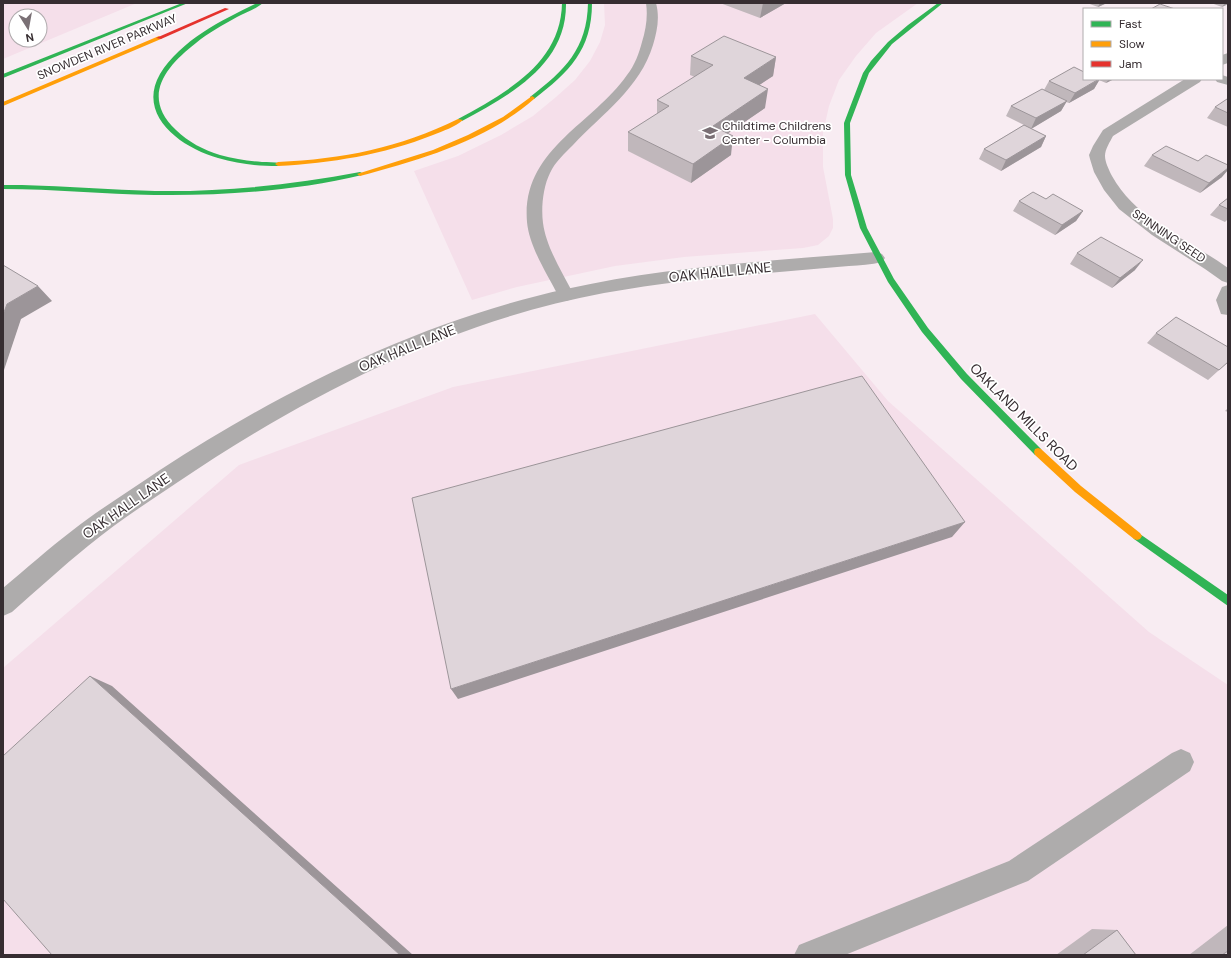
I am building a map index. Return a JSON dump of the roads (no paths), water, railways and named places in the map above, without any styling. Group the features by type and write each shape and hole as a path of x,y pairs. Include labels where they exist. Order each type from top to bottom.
{"main road":[{"path":"3,72 161,3"},
{"name":"SNOWDEN RIVER PARKWAY","path":"3,76 186,3"},
{"name":"SNOWDEN RIVER PARKWAY","path":"3,104 242,3"},
{"path":"261,3 215,28 171,63 160,81 155,97 157,110 175,134 190,145 216,155 270,164 304,164 350,158 400,144 472,115 520,83 550,54 558,39 563,22 564,3"},
{"path":"3,187 32,186 153,193 255,191 301,186 357,175 410,161 451,145 491,126 521,109 556,80 574,59 585,40 589,24 590,3"},
{"name":"OAKLAND MILLS ROAD","path":"941,3 893,39 874,62 859,86 850,110 846,139 847,170 856,207 876,258 900,296 962,377 1013,430 1077,488 1168,560 1228,601"}],"street":[{"name":"SPINNING SEED","path":"1192,80 1108,133 1100,144 1097,156 1106,183 1126,207 1146,223 1192,251 1228,277"},
{"name":"OAK HALL LANE","path":"3,604 92,529 220,442 285,404 341,375 415,342 469,323 566,295 688,274 876,258"},
{"path":"1228,291 1225,296 1225,305 1228,309"}],"lane":[{"path":"566,295 540,241 535,224 539,187 544,170 629,83 641,64 653,24 653,10 650,3"},
{"path":"809,955 1018,871 1181,762"}],"place":[{"name":"Childtime Childrens Center - Columbia","path":"710,133"}]}
